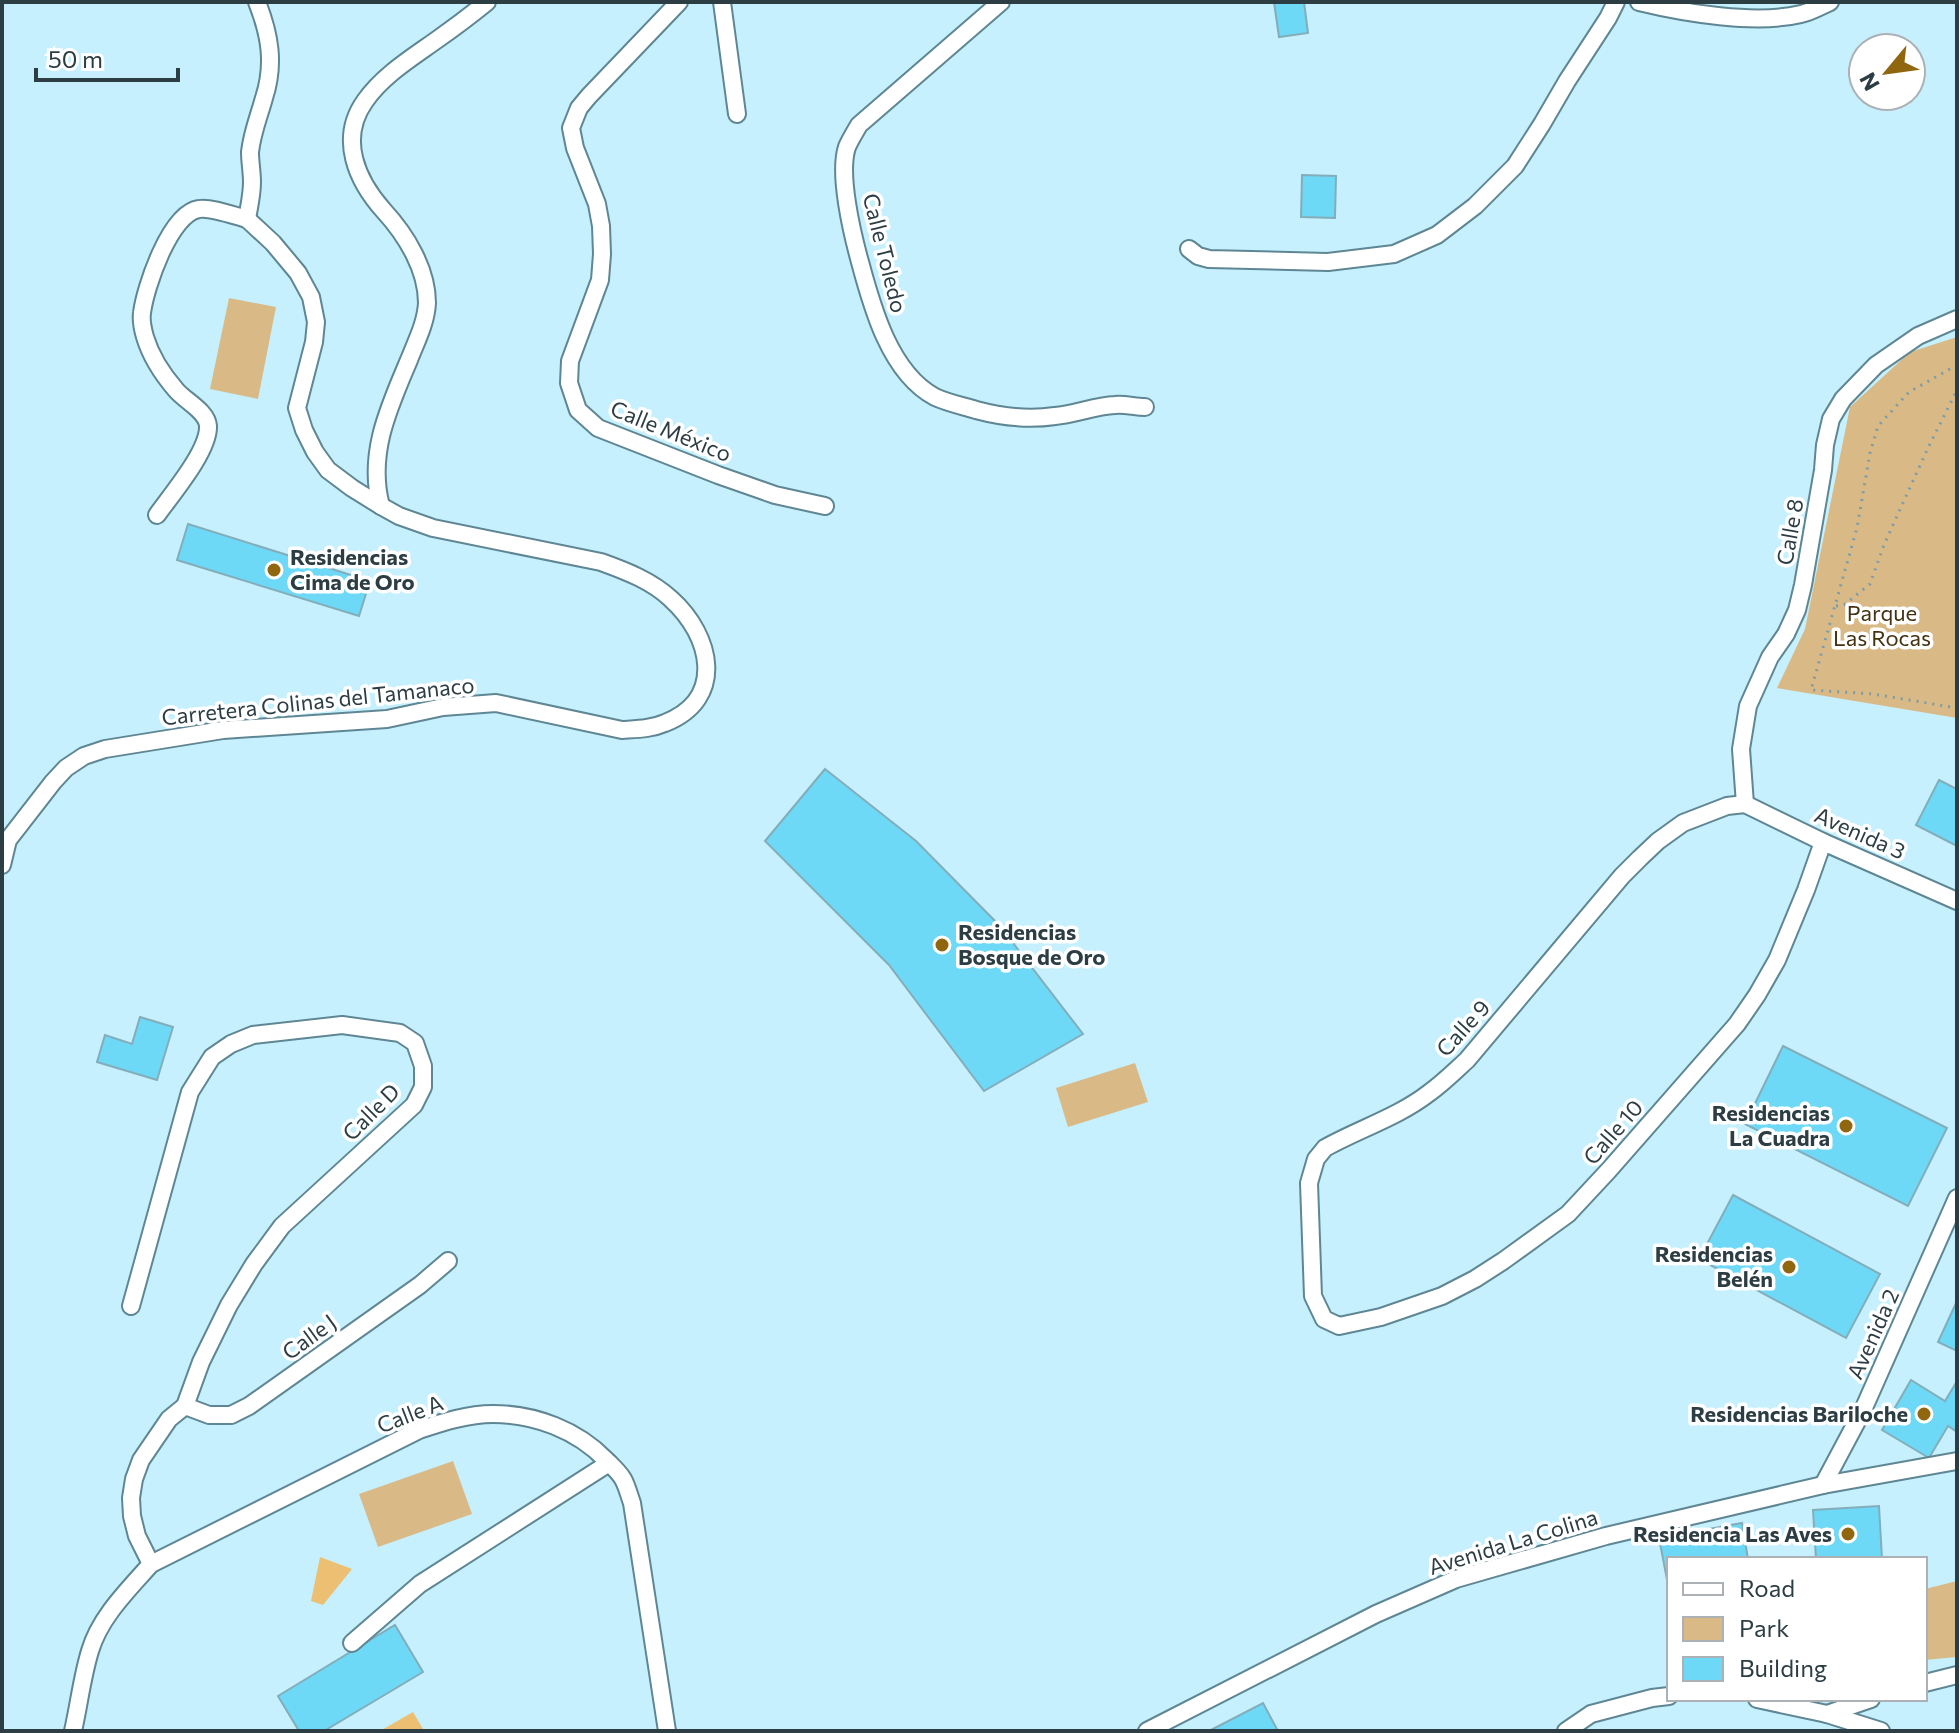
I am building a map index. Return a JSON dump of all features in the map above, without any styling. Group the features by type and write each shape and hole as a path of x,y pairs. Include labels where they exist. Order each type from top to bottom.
{"street":[{"path":"157,515 194,463 207,438 208,422 177,392 151,353 144,335 142,315 154,270 174,229 186,216 199,209 247,219 252,186 250,151 271,71 269,37 257,2"},
{"path":"381,506 377,471 383,423 416,342 427,304 421,275 404,235 376,202 357,170 352,135 364,102 378,86 487,2"},
{"name":"Calle México","path":"679,2 589,96 579,108 571,128 575,148 597,204 602,254 600,280 570,361 569,383 578,410 598,428 775,495 825,506"},
{"path":"722,2 737,114"},
{"name":"Calle Toledo","path":"1001,2 859,125 847,147 844,169 855,245 881,329 892,351 917,384 935,397 999,416 1055,416 1115,405 1145,407"},
{"path":"1189,249 1209,259 1328,262 1394,254 1437,235 1475,206 1515,166 1616,2"},
{"path":"1639,2 1709,16 1772,17 1802,14 1830,2"},
{"name":"Carretera Colinas del Tamanaco","path":"2,865 5,837 40,797 66,768 84,756 105,749 223,730 387,719 443,707 496,703 622,730 642,729 676,718 689,708 706,680 707,663 703,646 686,615 660,589 625,570 601,562 433,528 399,516 328,470 304,430 297,408 314,342 316,322 311,297 298,273 273,243 247,219"},
{"name":"Calle 8","path":"1745,804 1741,749 1748,706 1770,657 1786,634 1797,610 1831,419 1843,399 1876,365 1918,336 1957,319"},
{"name":"Avenida 3","path":"1745,804 1957,901"},
{"name":"Calle 9","path":"1324,1319 1313,1296 1309,1183 1316,1159 1325,1148 1409,1106 1449,1077 1467,1060 1622,876 1658,841 1683,823 1727,806 1745,804"},
{"name":"Calle 10","path":"1324,1319 1339,1326 1381,1317 1442,1296 1503,1261 1568,1214 1744,1015 1777,960 1823,842"},
{"name":"Calle D","path":"131,1306 190,1092 212,1057 231,1044 253,1035 342,1025 400,1033 415,1043 423,1066 423,1087 414,1105 282,1226 229,1305 201,1362 185,1406 169,1419 141,1460 134,1479 132,1516 137,1536 151,1564"},
{"name":"Avenida 2","path":"1823,1485 1863,1410 1957,1198"},
{"name":"Calle J","path":"185,1406 209,1415 231,1415 249,1406 420,1285 448,1261"},
{"name":"Calle A","path":"73,1731 91,1648 120,1599 151,1564 419,1430 491,1414 535,1419 574,1434 592,1446 623,1479 632,1503 667,1731"},
{"name":"Avenida La Colina","path":"1147,1731 1376,1614 1456,1579 1606,1536 1823,1485 1957,1461"},
{"path":"352,1643 420,1584 609,1463"},
{"path":"1927,1682 1957,1675"},
{"path":"1566,1731 1591,1714 1667,1696"},
{"path":"1766,1701 1827,1714 1881,1731"},
{"path":"1827,1714 1865,1701"}],"path":[{"path":"1957,365 1909,392 1878,426 1867,467 1857,528 1811,690 1873,694 1957,708"},
{"path":"1836,606 1844,605 1870,584 1890,531 1957,390"}],"green space":[{"path":"229,298 276,307 258,399 210,389"},
{"name":"Parque Las Rocas","path":"1957,337 1957,718 1777,688 1805,629 1850,407 1910,352"},
{"path":"1135,1063 1148,1102 1068,1127 1056,1088"},
{"path":"453,1461 472,1514 378,1547 359,1494"},
{"path":"1957,1581 1957,1657 1927,1660 1927,1588"}],"shaded area":[{"path":"320,1557 352,1569 323,1605 311,1601"},
{"path":"413,1712 423,1729 420,1731 380,1731"}],"building":[{"path":"1274,2 1304,2 1308,33 1279,37"},
{"path":"1302,175 1336,176 1335,218 1301,217"},
{"name":"Residencias Cima de Oro","path":"188,524 370,581 359,616 177,560"},
{"name":"Residencias Bosque de Oro","path":"825,769 916,841 1000,926 1083,1034 984,1091 889,965 765,841"},
{"path":"1939,780 1957,789 1957,846 1916,825"},
{"path":"140,1017 173,1027 157,1080 97,1062 105,1035 132,1044"},
{"name":"Residencias La Cuadra","path":"1783,1046 1947,1128 1908,1206 1745,1124"},
{"name":"Residencias Belén","path":"1733,1195 1880,1274 1846,1338 1699,1259"},
{"path":"1957,1301 1957,1351 1938,1342"},
{"name":"Residencias Bariloche","path":"1911,1380 1945,1401 1957,1381 1957,1432 1948,1426 1929,1458 1882,1430"},
{"name":"Residencia Las Aves","path":"1879,1506 1882,1557 1816,1557 1813,1510"},
{"path":"1742,1523 1748,1557 1667,1557 1667,1580 1659,1538"},
{"path":"395,1625 423,1672 324,1731 299,1731 278,1696"},
{"path":"1263,1703 1278,1731 1209,1731"}],"place":[{"name":"Residencias Cima de Oro","path":"274,570"},
{"name":"Residencias Bosque de Oro","path":"942,945"},
{"name":"Residencias La Cuadra","path":"1846,1126"},
{"name":"Residencias Belén","path":"1789,1267"},
{"name":"Residencias Bariloche","path":"1924,1414"},
{"name":"Residencia Las Aves","path":"1848,1534"}]}
